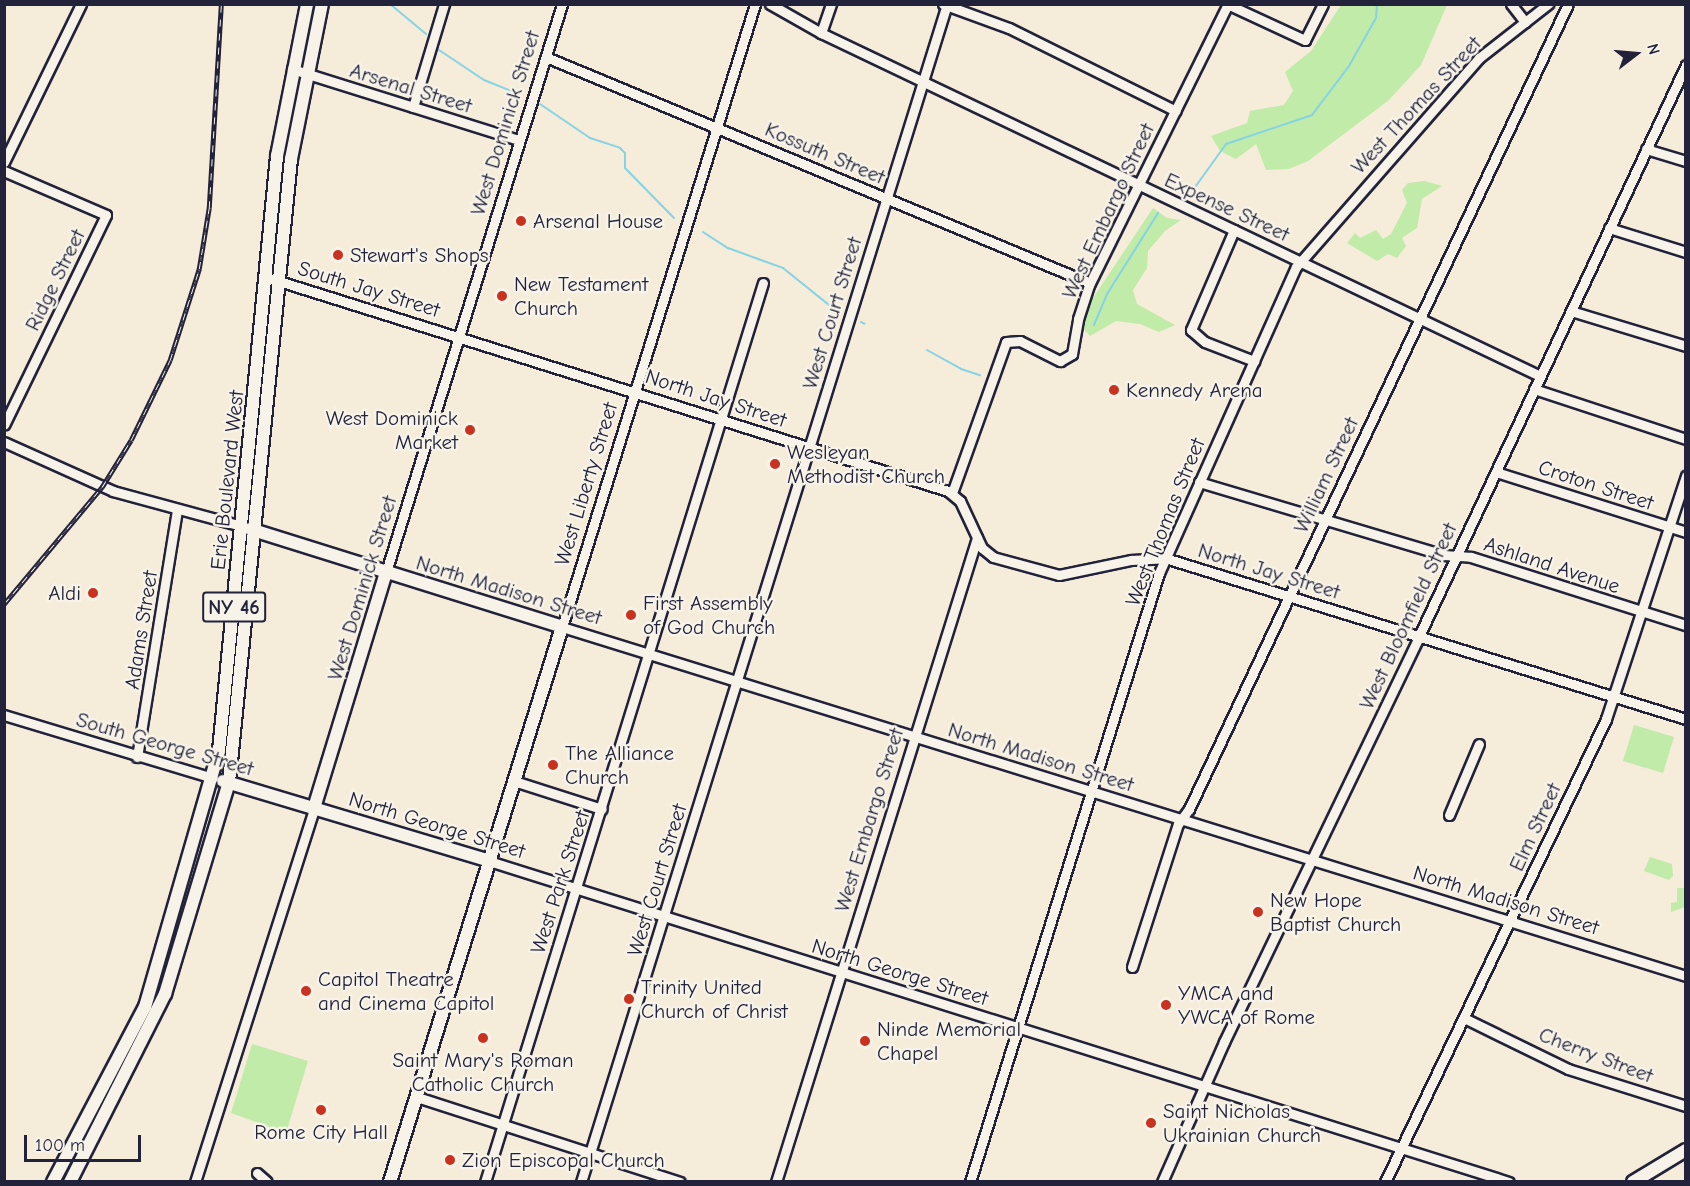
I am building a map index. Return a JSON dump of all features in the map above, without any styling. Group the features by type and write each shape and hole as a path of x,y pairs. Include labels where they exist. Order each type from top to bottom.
{"main road":[{"name":"Erie Boulevard West","path":"53,1182 145,1007 219,751 277,156 292,69 308,4"},
{"name":"Erie Boulevard West","path":"70,1182 165,994 229,782 256,531 291,159 306,74 322,4"},
{"name":"North Madison Street","path":"242,526 562,627"},
{"name":"West Dominick Street","path":"314,808 386,572"},
{"name":"West Liberty Street","path":"390,1182 562,627"},
{"name":"South George Street","path":"213,778 314,808"},
{"name":"North George Street","path":"314,808 489,861"},
{"path":"1633,1182 1686,1150"}],"street":[{"path":"4,162 81,4"},
{"path":"413,107 444,4"},
{"name":"West Dominick Street","path":"386,572 562,4"},
{"name":"West Liberty Street","path":"562,627 754,4"},
{"name":"Expense Street","path":"770,4 821,33 1540,376"},
{"path":"821,33 831,4"},
{"path":"1228,5 1305,40 1323,4"},
{"path":"1511,4 1525,22"},
{"name":"West Thomas Street","path":"970,1182 1165,558 1300,261 1479,58 1548,4"},
{"name":"William Street","path":"1132,967 1181,821 1568,4"},
{"path":"945,5 1009,28 1176,111"},
{"name":"West Court Street","path":"581,1182 738,682 945,5"},
{"name":"West Embargo Street","path":"952,493 1006,342 1020,340 1060,361 1070,357 1089,283 1228,5"},
{"name":"Kossuth Street","path":"546,57 717,126 1089,283"},
{"name":"West Bloomfield Street","path":"1162,1182 1204,1087 1419,636 1685,66"},
{"name":"Arsenal Street","path":"292,69 519,140"},
{"path":"1646,149 1686,161"},
{"name":"Ridge Street","path":"4,171 106,215 4,425"},
{"path":"1609,228 1686,252"},
{"path":"1234,230 1191,330 1205,342 1254,361"},
{"name":"South Jay Street","path":"266,277 461,336"},
{"name":"West Park Street","path":"486,1182 502,1124 764,283"},
{"path":"1571,310 1686,346"},
{"name":"North Jay Street","path":"461,336 636,390 722,420 952,493 960,501 977,538 993,557 1059,575 1131,560 1165,558 1686,719"},
{"path":"1534,389 1686,439"},
{"path":"4,442 113,492 242,526"},
{"name":"Croton Street","path":"1496,472 1686,532"},
{"name":"Elm Street","path":"1385,1182 1510,923 1615,697 1686,476"},
{"name":"Ashland Avenue","path":"1199,482 1456,556 1471,557 1686,626"},
{"name":"Adams Street","path":"137,757 177,509"},
{"name":"West Embargo Street","path":"776,1182 977,538"},
{"name":"North Madison Street","path":"562,627 913,738 1686,976"},
{"name":"South George Street","path":"4,716 213,778"},
{"path":"1449,815 1479,744"},
{"path":"514,782 602,809"},
{"name":"West Dominick Street","path":"195,1182 314,808"},
{"name":"North George Street","path":"489,861 840,974 1509,1182"},
{"name":"Cherry Street","path":"1464,1018 1568,1069 1686,1106"},
{"path":"417,1097 590,1151 677,1181"},
{"path":"256,1173 267,1182"}],"green space":[{"path":"1341,5 1447,5 1421,65 1389,100 1308,161 1289,169 1266,170 1256,144 1236,159 1220,151 1211,136 1247,123 1250,111 1284,105 1293,91 1285,72 1311,51"},
{"path":"1425,181 1442,186 1422,199 1417,228 1402,238 1406,246 1397,258 1388,254 1377,261 1347,243 1355,233 1360,238 1376,230 1383,239 1391,234 1407,203 1402,190 1408,183"},
{"path":"1153,208 1167,218 1181,220 1165,231 1148,251 1147,268 1133,290 1137,304 1175,325 1159,332 1140,324 1116,321 1090,336 1082,327 1093,298"},
{"path":"1634,725 1674,737 1663,773 1623,761"},
{"path":"1650,857 1672,864 1673,876 1669,880 1644,871"},
{"path":"1677,888 1685,888 1685,907 1671,912 1671,903 1677,902"},
{"path":"252,1044 308,1061 286,1133 231,1113"}],"waterway":[{"path":"390,4 426,34"},
{"path":"1193,190 1226,144 1312,115 1349,66 1376,18 1377,4"},
{"path":"439,50 484,80 518,94"},
{"path":"540,104 590,138 620,148 625,153 625,168 674,218"},
{"path":"1094,325 1107,294 1158,213"},
{"path":"703,232 728,248 783,268 839,313"},
{"path":"861,322 865,324"},
{"path":"927,350 961,369 980,375"}],"railway":[{"path":"4,604 102,487 131,440 170,360 199,269 209,208 221,4"}],"place":[{"name":"Arsenal House","path":"521,221"},
{"name":"Stewart's Shops","path":"338,255"},
{"name":"New Testament Church","path":"502,296"},
{"name":"Kennedy Arena","path":"1114,390"},
{"name":"West Dominick Market","path":"470,430"},
{"name":"Wesleyan Methodist Church","path":"775,464"},
{"name":"Aldi","path":"93,593"},
{"name":"First Assembly of God Church","path":"631,615"},
{"name":"The Alliance Church","path":"553,765"},
{"name":"New Hope Baptist Church","path":"1258,912"},
{"name":"Capitol Theatre and Cinema Capitol","path":"306,991"},
{"name":"Trinity United Church of Christ","path":"629,999"},
{"name":"YMCA and YWCA of Rome","path":"1166,1005"},
{"name":"Saint Mary's Roman Catholic Church","path":"483,1038"},
{"name":"Ninde Memorial Chapel","path":"865,1041"},
{"name":"Rome City Hall","path":"321,1110"},
{"name":"Saint Nicholas Ukrainian Church","path":"1151,1123"},
{"name":"Zion Episcopal Church","path":"450,1160"}]}
